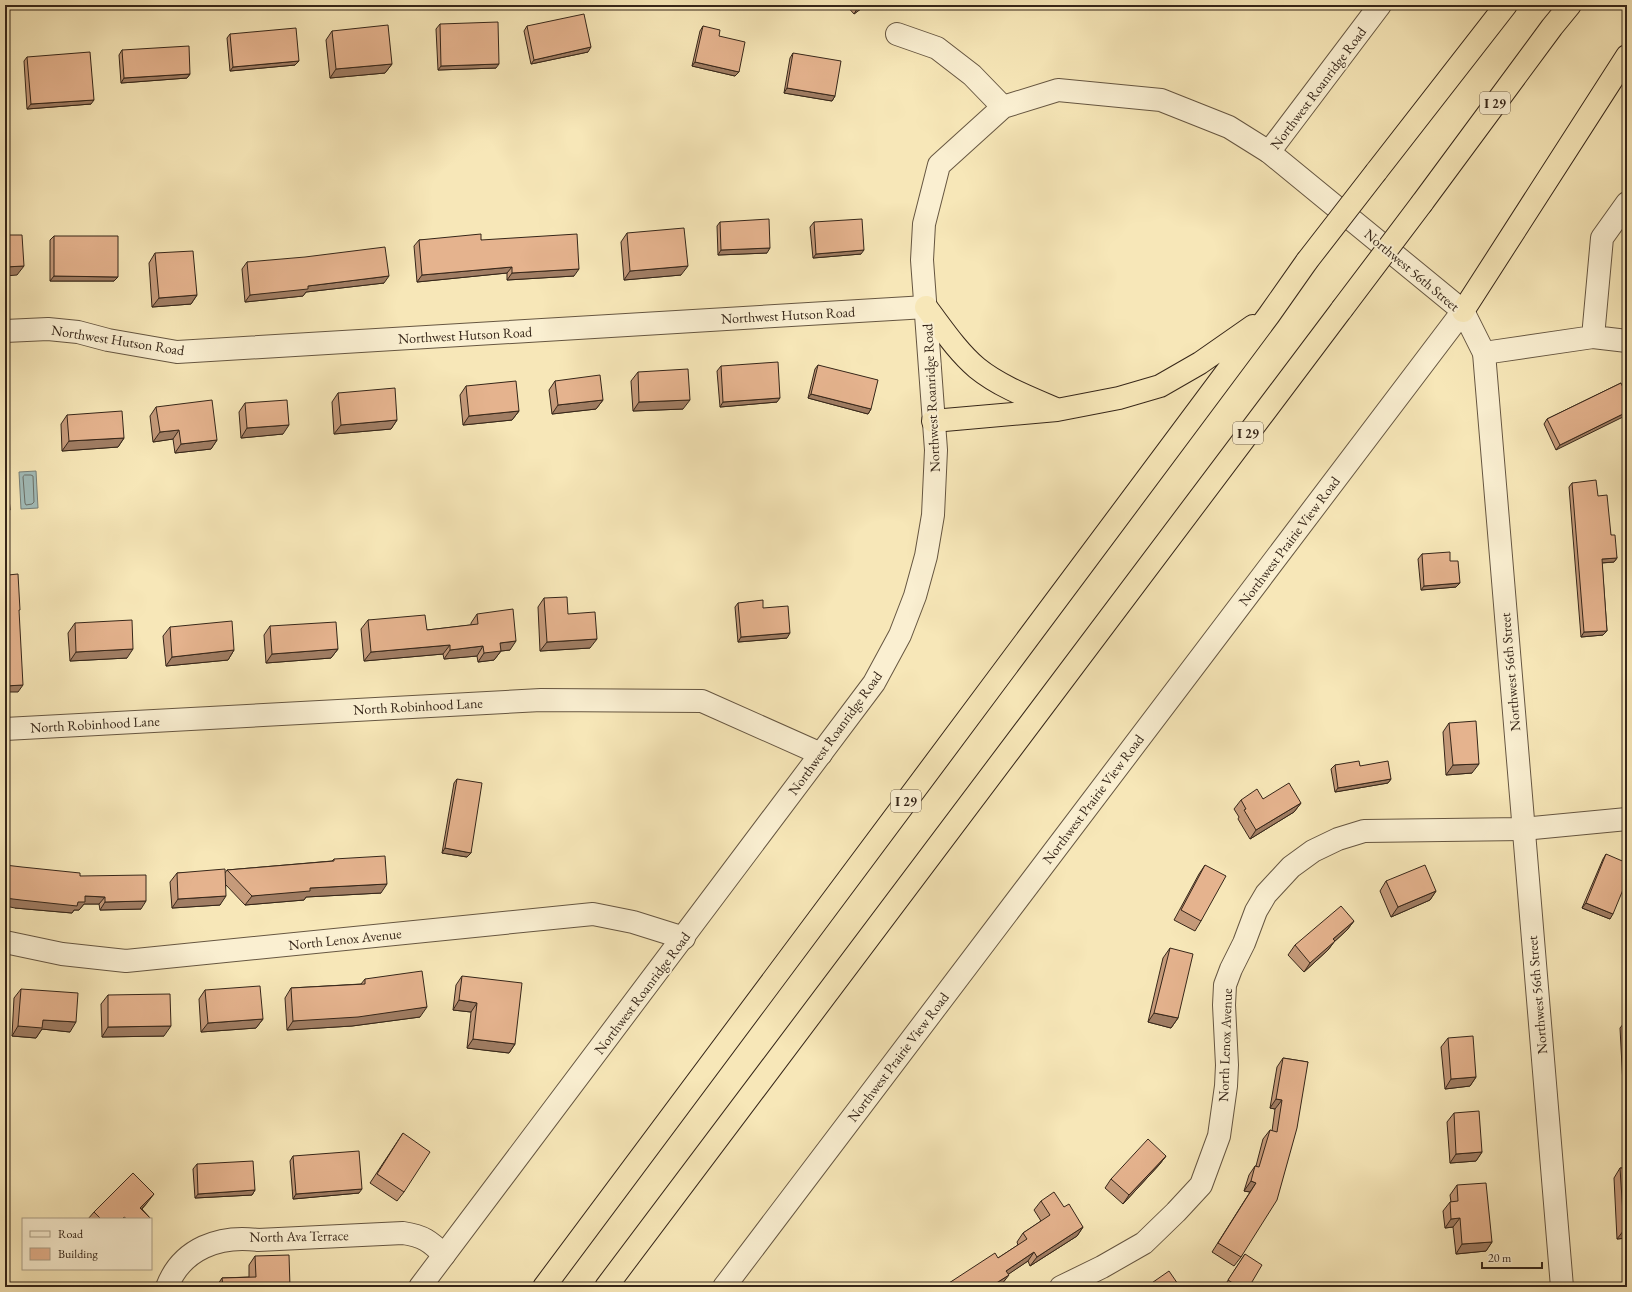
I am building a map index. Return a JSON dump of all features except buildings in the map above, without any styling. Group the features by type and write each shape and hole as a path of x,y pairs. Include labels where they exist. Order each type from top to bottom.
{"highway":[{"name":"I 29","path":"544,1287 1269,315 1307,261 1506,5"},
{"name":"I 29","path":"606,1287 1570,5"},
{"path":"1463,311 1627,56"},
{"path":"926,307 956,346 978,368 1012,389 1057,410"},
{"path":"933,421 1057,410 1119,398 1160,386 1200,364 1269,315"}],"street":[{"name":"Northwest Roanridge Road","path":"420,1287 821,754 881,671 900,634 915,596 926,556 933,515 936,450 922,260 924,224 939,165 1003,106 1058,90 1161,100 1229,127 1269,152 1380,5"},
{"path":"897,34 937,48 972,75 1003,106"},
{"name":"Northwest 56th Street","path":"1269,152 1463,311 1484,353 1562,1287"},
{"path":"1593,337 1602,238 1627,203"},
{"name":"Northwest Hutson Road","path":"5,330 48,329 78,332 108,340 177,352 926,307"},
{"name":"Northwest Prairie View Road","path":"724,1287 1463,311"},
{"path":"1484,353 1593,337 1627,341"},
{"name":"North Robinhood Lane","path":"5,729 541,700 702,701 821,754"},
{"name":"North Lenox Avenue","path":"1061,1287 1102,1267 1144,1243 1176,1212 1200,1185 1219,1136 1226,1086 1227,1065 1224,1005 1226,985 1231,969 1244,943 1256,911 1266,894 1291,867 1319,848 1338,839 1364,831 1523,829 1627,819"},
{"name":"North Lenox Avenue","path":"5,942 62,954 126,961 593,914 633,922 684,938"},
{"name":"North Ava Terrace","path":"167,1287 178,1268 185,1260 200,1249 214,1242 228,1239 243,1238 258,1240 403,1233 417,1235 430,1241 444,1255"}],"water":[{"path":"36,471 38,508 21,509 19,472"}]}
